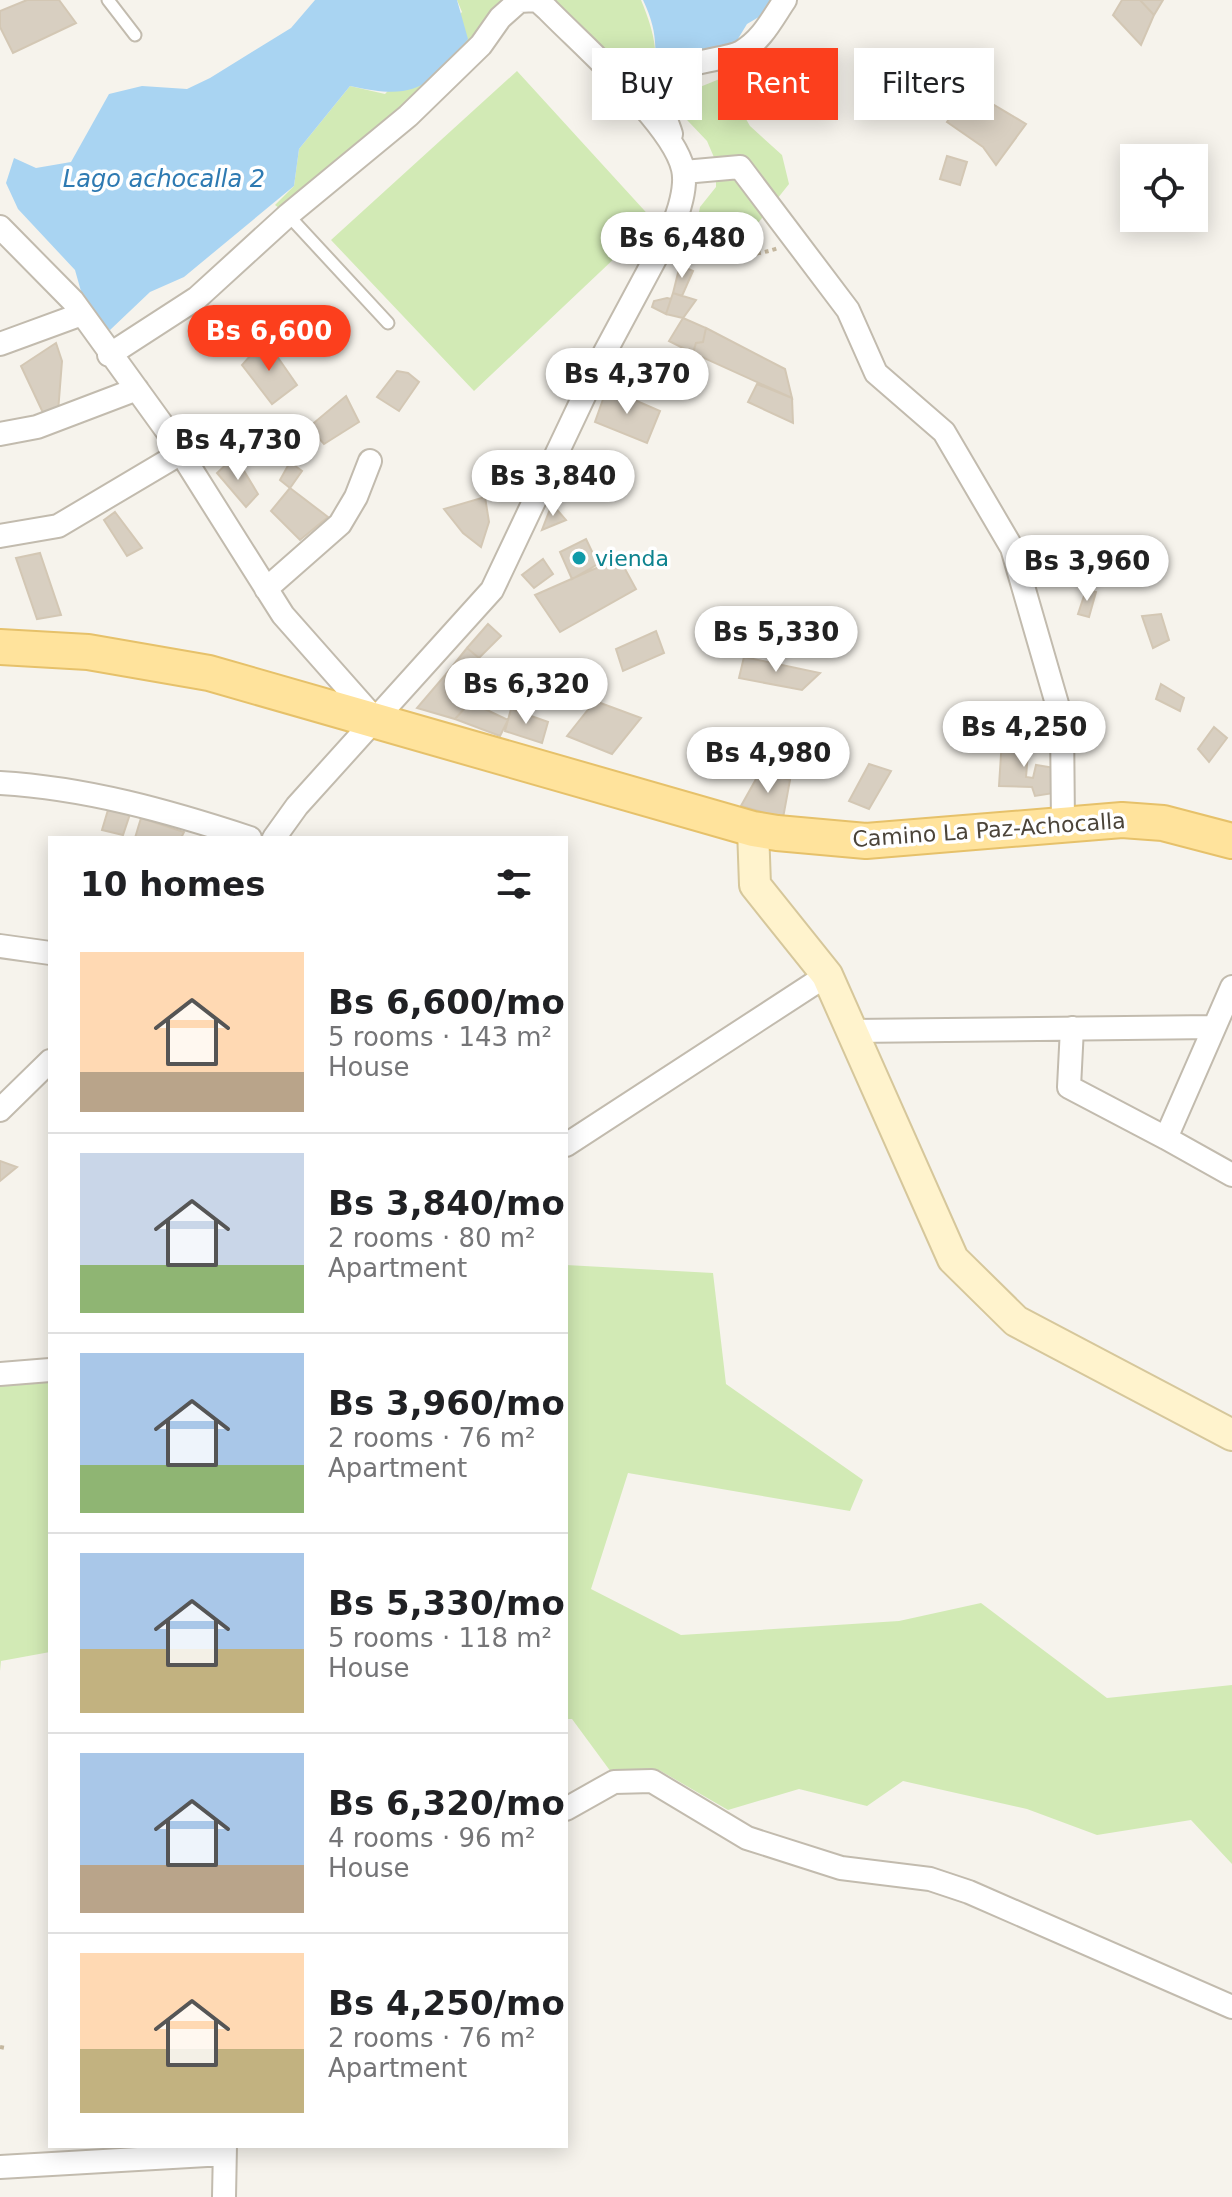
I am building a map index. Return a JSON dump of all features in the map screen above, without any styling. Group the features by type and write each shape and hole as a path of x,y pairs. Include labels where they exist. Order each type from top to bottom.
{"main road":[{"name":"Camino La Paz-Achocalla","path":"0,647 88,652 209,673 753,829 866,841 1122,820 1163,823 1232,841"},
{"path":"753,829 755,885 827,975 953,1259 1016,1321 1232,1435"}],"street":[{"path":"109,355 197,298 288,215 408,116 481,45 500,18 519,1 537,0 547,9 674,143"},
{"path":"275,836 297,806 492,590 597,367 678,215 684,172 657,90 662,78 680,67 739,53 760,39 785,0"},
{"path":"684,172 740,167 848,310 876,373 944,432 1012,548 1062,721 1063,824"},
{"path":"0,227 10,250 82,314 181,453 283,615 375,720"},
{"path":"0,344 82,314"},
{"path":"0,434 37,427 137,389"},
{"path":"0,536 58,526 181,453"},
{"path":"266,589 340,524 356,497 370,461"},
{"path":"0,783 90,794 164,809 244,836"},
{"path":"0,946 48,953"},
{"path":"568,1144 827,975"},
{"path":"1166,1138 1232,987"},
{"path":"852,1031 1214,1027"},
{"path":"1072,1028 1069,1087 1232,1175"},
{"path":"0,1110 48,1063"},
{"path":"0,1374 48,1370"},
{"path":"568,1808 614,1782 652,1781 747,1838 841,1868 930,1879 969,1892 1232,2007"},
{"path":"0,2167 225,2150 224,2197"}],"lane":[{"path":"108,0 135,35"},
{"path":"288,215 388,323"}],"path":[{"path":"671,229 724,252 754,257 791,243"}],"green space":[{"path":"457,0 641,0 655,48 592,48 592,56 547,9 519,1 288,215 275,205 294,186 299,149 350,86 385,94 462,12"},
{"path":"517,71 654,221 474,391 331,240"},
{"path":"718,80 718,120 746,120 782,155 789,184 754,228 709,251 694,237 700,207 716,187 716,162 707,141 687,120 702,120 702,86"},
{"path":"568,1265 713,1273 726,1384 863,1480 850,1511 628,1473 591,1589 681,1635 899,1621 981,1603 1107,1698 1232,1685 1232,1864 1191,1820 1097,1835 1027,1809 903,1781 867,1806 799,1789 728,1810 659,1770 611,1772 572,1719 568,1719"},
{"path":"48,1370 48,1652 1,1661 0,1671 0,1374"}],"water":[{"name":"Lago achocalla 2","path":"315,0 457,0 468,39 441,70 418,87 390,92 350,86 299,149 294,186 184,277 150,292 110,330 86,309 75,270 18,209 6,183 14,158 36,168 71,162 109,94 142,86 187,89 291,28"},
{"path":"643,0 788,0 747,24 732,48 718,48 718,61 702,67 702,48 655,48 652,22"}],"building":[{"path":"27,0 59,0 76,23 13,53 0,27 0,11"},
{"path":"1122,0 1140,0 1154,15 1141,45 1113,15"},
{"path":"1140,0 1163,0 1154,15"},
{"path":"994,105 1026,124 996,165 983,147 947,122 994,120"},
{"path":"947,156 967,162 960,185 940,179"},
{"path":"680,265 693,271 682,296 673,293"},
{"path":"673,293 696,300 683,318 666,314"},
{"path":"671,299 666,314 652,307 654,301"},
{"path":"683,318 706,328 703,342 696,343 693,353 669,341"},
{"path":"706,328 785,369 792,398 693,353 696,343 703,342"},
{"path":"265,339 297,385 272,404 242,365"},
{"path":"56,343 62,361 58,412 45,417 21,366"},
{"path":"397,371 408,373 419,382 399,411 377,397"},
{"path":"757,384 792,398 793,423 748,402"},
{"path":"607,388 660,411 647,443 595,422"},
{"path":"346,396 359,422 324,444 309,427"},
{"path":"235,456 258,494 246,507 217,473"},
{"path":"290,462 302,471 290,488 280,480"},
{"path":"290,488 328,517 300,540 271,511"},
{"path":"485,497 489,522 481,547 463,533 444,509"},
{"path":"552,504 566,520 542,530"},
{"path":"115,512 142,548 127,556 104,520"},
{"name":"vienda","path":"586,539 598,564 572,579 560,552"},
{"path":"40,553 61,615 37,619 16,558"},
{"path":"619,558 636,589 560,632 535,595"},
{"path":"543,559 553,574 534,588 522,575"},
{"path":"1086,590 1096,592 1089,617 1078,614"},
{"path":"1161,614 1169,640 1153,648 1142,616"},
{"path":"488,624 501,636 479,658 467,648"},
{"path":"656,631 664,653 623,671 616,649"},
{"path":"467,648 479,658 467,679 478,694 464,709 446,693 454,684 446,674"},
{"path":"744,657 820,673 802,690 739,678"},
{"path":"446,674 454,684 446,693 464,709 455,719 417,708"},
{"path":"1161,684 1184,698 1180,711 1156,699"},
{"path":"595,701 641,718 612,754 567,736"},
{"path":"470,702 508,720 500,736 455,719"},
{"path":"511,709 548,722 542,743 505,731"},
{"path":"1214,727 1227,738 1209,762 1198,749"},
{"path":"1002,739 1029,741 1026,777 1033,778 1036,765 1055,768 1054,793 1035,796 1032,787 999,786"},
{"path":"869,764 891,771 869,809 849,801"},
{"path":"760,772 790,780 783,818 741,806"},
{"path":"108,810 130,814 123,835 102,830"},
{"path":"141,818 184,832 182,836 136,836"},
{"path":"0,1161 17,1167 0,1181"}],"place":[{"name":"vienda","path":"579,558"}]}
